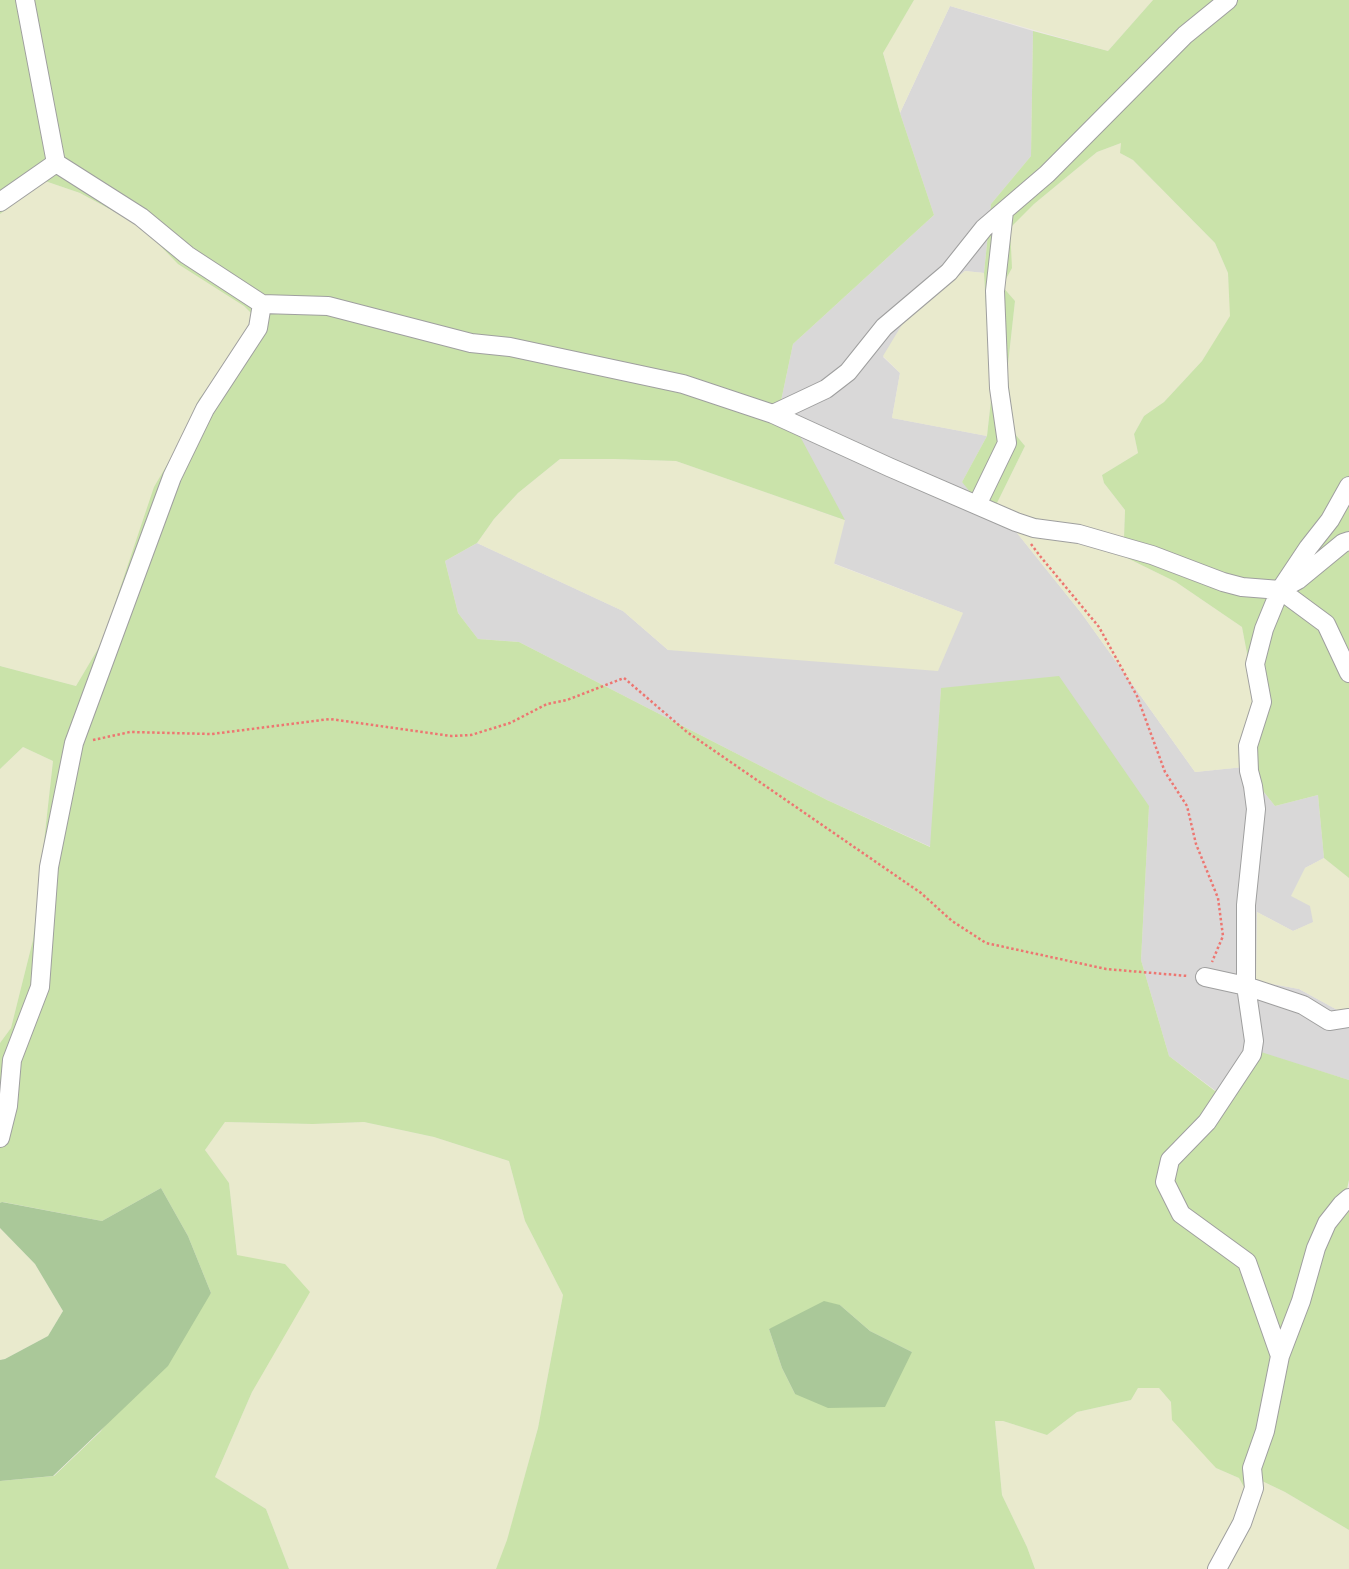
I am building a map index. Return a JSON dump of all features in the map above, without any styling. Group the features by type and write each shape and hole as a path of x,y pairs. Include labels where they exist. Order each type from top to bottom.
{"street":[{"path":"25,0 56,163 141,217 187,255 262,304 328,306 471,343 510,347 683,384 773,414 889,468 1034,528 1079,534 1124,546 1223,582 1242,587 1280,590 1326,624 1349,673"},
{"path":"773,414 826,389 848,372 884,327 949,272 984,228 1047,174 1186,35 1228,0"},
{"path":"0,202 56,163"},
{"path":"977,505 1007,443 999,388 995,291 1004,211"},
{"path":"0,1138 8,1106 12,1060 40,987 49,867 74,743 172,477 205,409 258,328 262,304"},
{"path":"1280,1356 1247,1262 1181,1214 1165,1182 1170,1160 1207,1122 1252,1054 1254,1041 1246,986 1246,905 1256,809 1249,771 1248,746 1262,702 1255,664 1264,629 1280,590 1308,548 1330,520 1349,486"},
{"path":"1280,590 1298,580 1349,541"},
{"path":"1205,977 1246,986 1303,1005 1329,1020 1349,1018"},
{"path":"1217,1569 1242,1524 1254,1488 1252,1468 1265,1431 1280,1356 1301,1301 1316,1248 1327,1223 1349,1198"}],"path":[{"path":"74,743 130,732 212,734 330,719 451,736 471,735 510,724 546,704 567,700 624,678 687,732 921,893 952,921 986,942 1106,969 1205,977 1223,936 1218,898 1196,844 1187,806 1165,772 1137,696 1099,627 1031,543"}],"shaded area":[{"path":"950,6 1033,31 1031,156 991,204 984,273 965,271 883,357 900,373 892,418 987,436 962,482 1013,528 1082,614 1195,772 1244,767 1275,806 1318,795 1324,858 1305,868 1314,922 1293,931 1257,912 1257,981 1299,989 1341,1012 1349,1009 1349,1080 1261,1053 1216,1091 1169,1056 1141,960 1149,806 941,688 931,847 827,800 519,642 478,639 458,613 445,561 477,543 623,611 668,650 963,613 833,563 781,401 793,344 934,215 900,113"}],"green space":[{"path":"0,0 914,0 883,53 900,113 934,215 793,344 781,401 845,520 676,461 560,459 518,493 494,519 477,543 445,561 458,613 478,639 519,642 827,800 930,847 941,688 1059,676 1149,806 1141,960 1169,1056 1215,1091 1261,1052 1349,1080 1349,1180 1347,1189 1349,1191 1349,1530 1285,1492 1262,1481 1244,1487 1239,1478 1216,1468 1172,1420 1171,1402 1159,1388 1138,1388 1131,1400 1077,1412 1047,1435 1003,1421 995,1421 1002,1495 1027,1547 1035,1569 496,1569 507,1540 538,1428 563,1295 525,1221 509,1161 434,1137 364,1122 313,1124 225,1122 205,1150 229,1183 237,1255 285,1264 310,1292 252,1392 215,1477 266,1509 289,1569 0,1569 0,1481 54,1476 100,1432 211,1293 188,1236 161,1188 102,1221 3,1202 0,1203 0,1043 11,1028 33,940 53,761 23,747 0,769 0,666 76,686 102,642 154,487 181,441 199,399 234,357 249,328 252,314 244,306 178,264 141,226 80,193 45,181 0,214","holes":["840,1305 870,1331 912,1352 795,1394 782,1368 769,1329"]},
{"path":"914,0 1153,0 1108,51 950,6 900,113 883,52"},
{"path":"1153,0 1349,0 1349,878 1324,858 1318,795 1275,806 1244,767 1256,701 1242,627 1176,582 1119,554 992,519 962,482 987,436 991,400 984,273 991,204 1031,156 1033,31 1108,51","holes":["1121,143 1120,153 1133,160 1215,243 1228,273 1230,316 1202,361 1164,402 1144,416 1134,434 1138,453 1102,475 1104,483 1125,510 1124,538 1017,514 997,503 1025,446 1015,434 1007,373 1015,301 1002,286 1012,268 1010,228 1034,204 1097,152"]},
{"path":"1121,143 1120,153 1133,160 1215,243 1228,273 1231,316 1202,361 1164,402 1144,416 1134,434 1138,453 1102,475 1104,483 1125,510 1124,539 1017,514 997,503 1025,446 1015,434 1007,373 1015,301 1002,286 1009,228 1034,204 1097,152"},
{"path":"45,181 80,193 141,226 252,314 249,328 102,642 76,686 0,666 0,214"},
{"path":"965,271 984,273 991,400 987,436 892,418 900,373 883,356 909,313"},
{"path":"560,459 676,461 845,520 834,564 963,613 938,671 668,650 623,611 477,543 494,519 518,493"},
{"path":"1013,528 1119,554 1176,582 1242,627 1256,702 1244,767 1195,772 1082,614"},
{"path":"23,747 53,761 33,940 11,1028 0,1043 0,769"},
{"path":"1324,858 1349,878 1349,1009 1341,1012 1299,989 1256,981 1257,912 1293,931 1313,922 1310,906 1291,896 1305,868"},
{"path":"225,1122 313,1124 364,1122 434,1137 509,1161 525,1221 563,1295 538,1428 507,1541 496,1569 289,1569 266,1509 215,1477 252,1392 285,1264 237,1256 229,1183 205,1150"},
{"path":"161,1188 188,1236 211,1293 168,1366 53,1476 0,1481 0,1360 48,1336 63,1311 35,1264 0,1228 0,1203 102,1221"},
{"path":"0,1228 35,1264 63,1311 48,1336 0,1360"},
{"path":"824,1301 840,1305 870,1331 912,1352 885,1407 828,1408 795,1394 782,1368 769,1329"},
{"path":"1138,1388 1159,1388 1171,1402 1216,1468 1239,1478 1262,1481 1285,1492 1349,1530 1349,1569 1035,1569 1027,1547 1002,1495 995,1421 1003,1421 1047,1435 1077,1412 1131,1400"}]}
